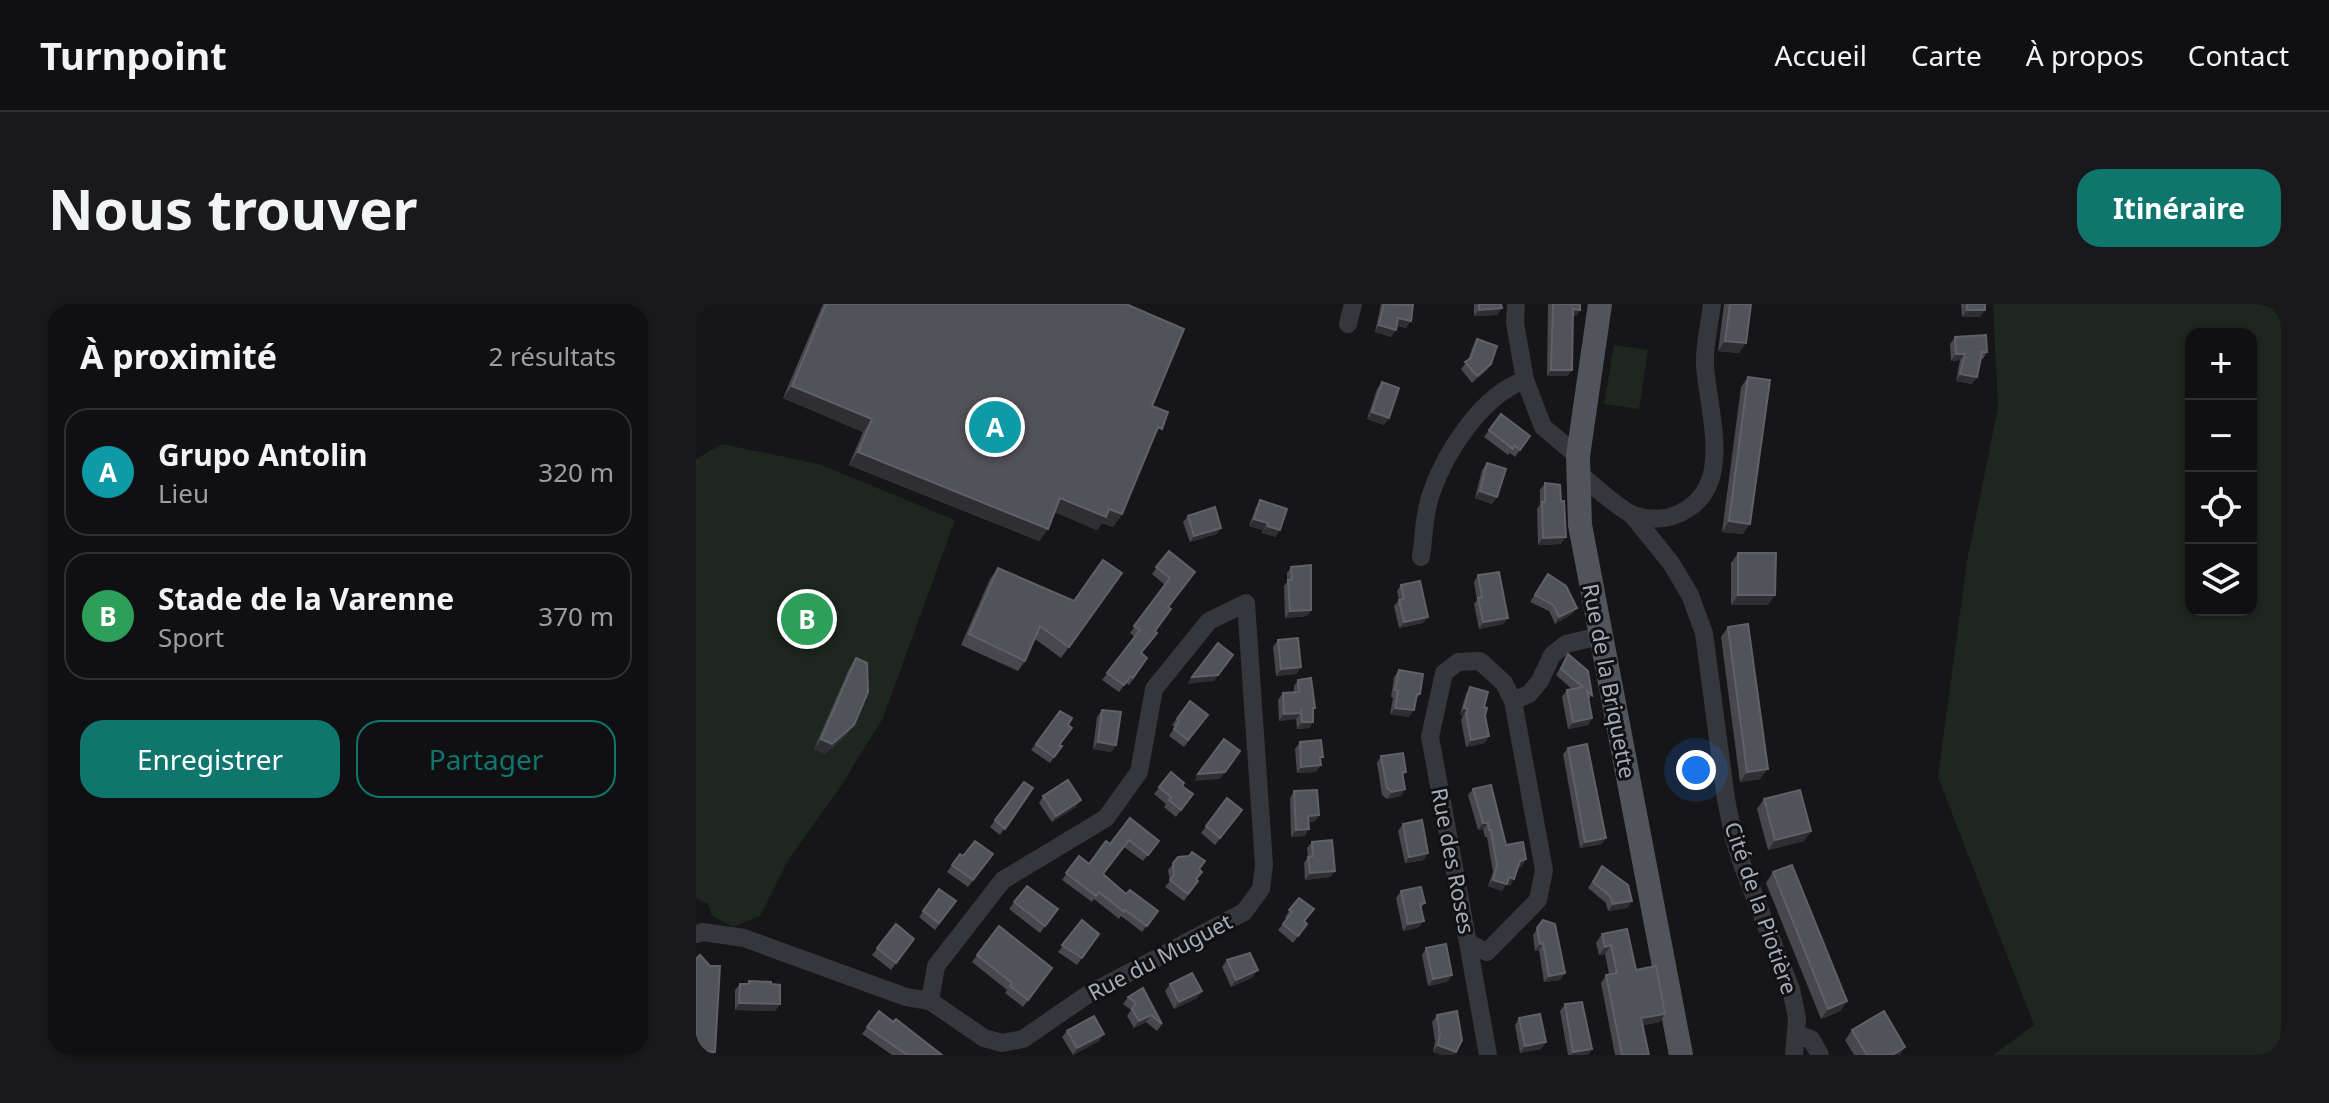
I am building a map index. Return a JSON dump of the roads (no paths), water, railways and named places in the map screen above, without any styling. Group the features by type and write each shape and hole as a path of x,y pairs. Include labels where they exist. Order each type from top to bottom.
{"main road":[{"name":"Rue de la Briquette","path":"1600,304 1578,464 1580,525 1681,1055"}],"street":[{"path":"1348,324 1353,304"},
{"name":"Cité de la Piotière","path":"1516,304 1515,323 1525,380 1543,427 1633,516 1690,595 1704,633 1734,839 1791,989 1797,1018 1794,1055"},
{"path":"1633,516 1667,518 1685,512 1701,500 1713,470 1716,443 1705,362 1712,304"},
{"path":"1421,557 1430,495 1458,438 1486,405 1525,380"},
{"name":"Rue du Muguet","path":"1246,603 1264,865 1261,889 1244,912 1087,995 1023,1039 1002,1043 984,1038 930,1001 936,966 1003,880 1106,818 1139,772 1154,689 1209,621 1246,603"},
{"path":"1513,701 1529,694 1540,681 1552,655 1566,644 1600,636"},
{"name":"Rue des Roses","path":"1480,661 1504,683 1513,701 1544,870 1538,900 1487,952 1468,943 1430,737 1444,673 1458,662 1480,661"},
{"path":"696,934 703,932 744,938 906,997 930,1001"},
{"path":"1468,943 1488,1055"},
{"path":"1796,1034 1811,1039 1820,1055"}],"place":[{"name":"Grupo Antolin","path":"995,427"},
{"name":"Stade de la Varenne","path":"807,619"}]}
